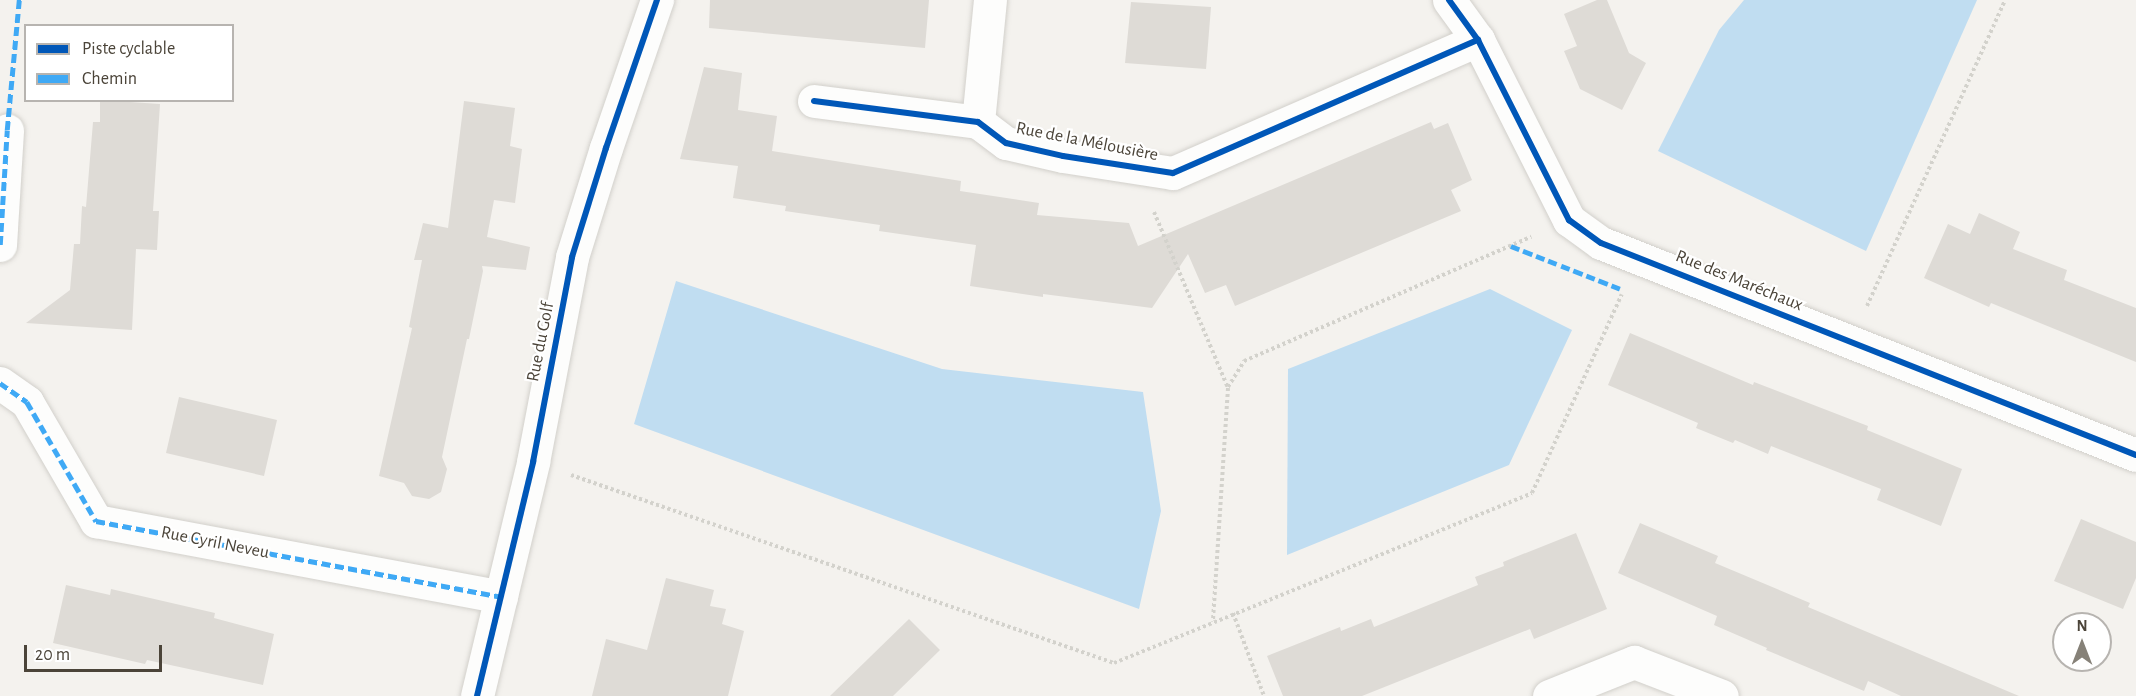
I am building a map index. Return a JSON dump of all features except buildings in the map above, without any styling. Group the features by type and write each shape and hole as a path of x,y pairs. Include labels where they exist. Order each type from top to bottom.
{"street":[{"name":"Rue du Golf","path":"477,696 533,462 572,257 606,148 657,0"},
{"path":"978,122 990,0"},
{"name":"Rue des Maréchaux","path":"1449,0 1478,40 1569,220 1601,243 2136,455"},
{"name":"Rue de la Mélousière","path":"814,101 978,122 1006,143 1063,156 1173,173 1478,40"},
{"path":"0,245 7,130"},
{"name":"Rue Cyril Neveu","path":"0,383 27,402 96,521 501,597"},
{"path":"1549,696 1634,662 1722,696"}],"path":[{"path":"1851,342 2005,0"},
{"path":"1136,168 1228,388 1213,622"},
{"path":"1228,388 1244,361 1569,220"},
{"path":"533,462 1114,663 1532,493 1638,257"},
{"path":"1233,613 1264,696"}],"water":[{"path":"1744,0 1977,0 1866,251 1658,151 1719,30"},
{"path":"676,281 942,369 1143,392 1161,511 1139,609 634,424"},
{"path":"1490,289 1572,330 1509,465 1287,555 1288,369"}],"marked path":[{"path":"0,245 7,130 19,0"},
{"path":"1511,246 1623,290"},
{"path":"0,383 27,402 96,521 501,597"}],"cycle path":[{"path":"477,696 533,462 572,257 606,148 657,0"},
{"path":"1449,0 1478,40 1569,220 1601,243 2136,455"},
{"path":"814,101 978,122 1006,143 1063,156 1173,173 1478,40"}]}
